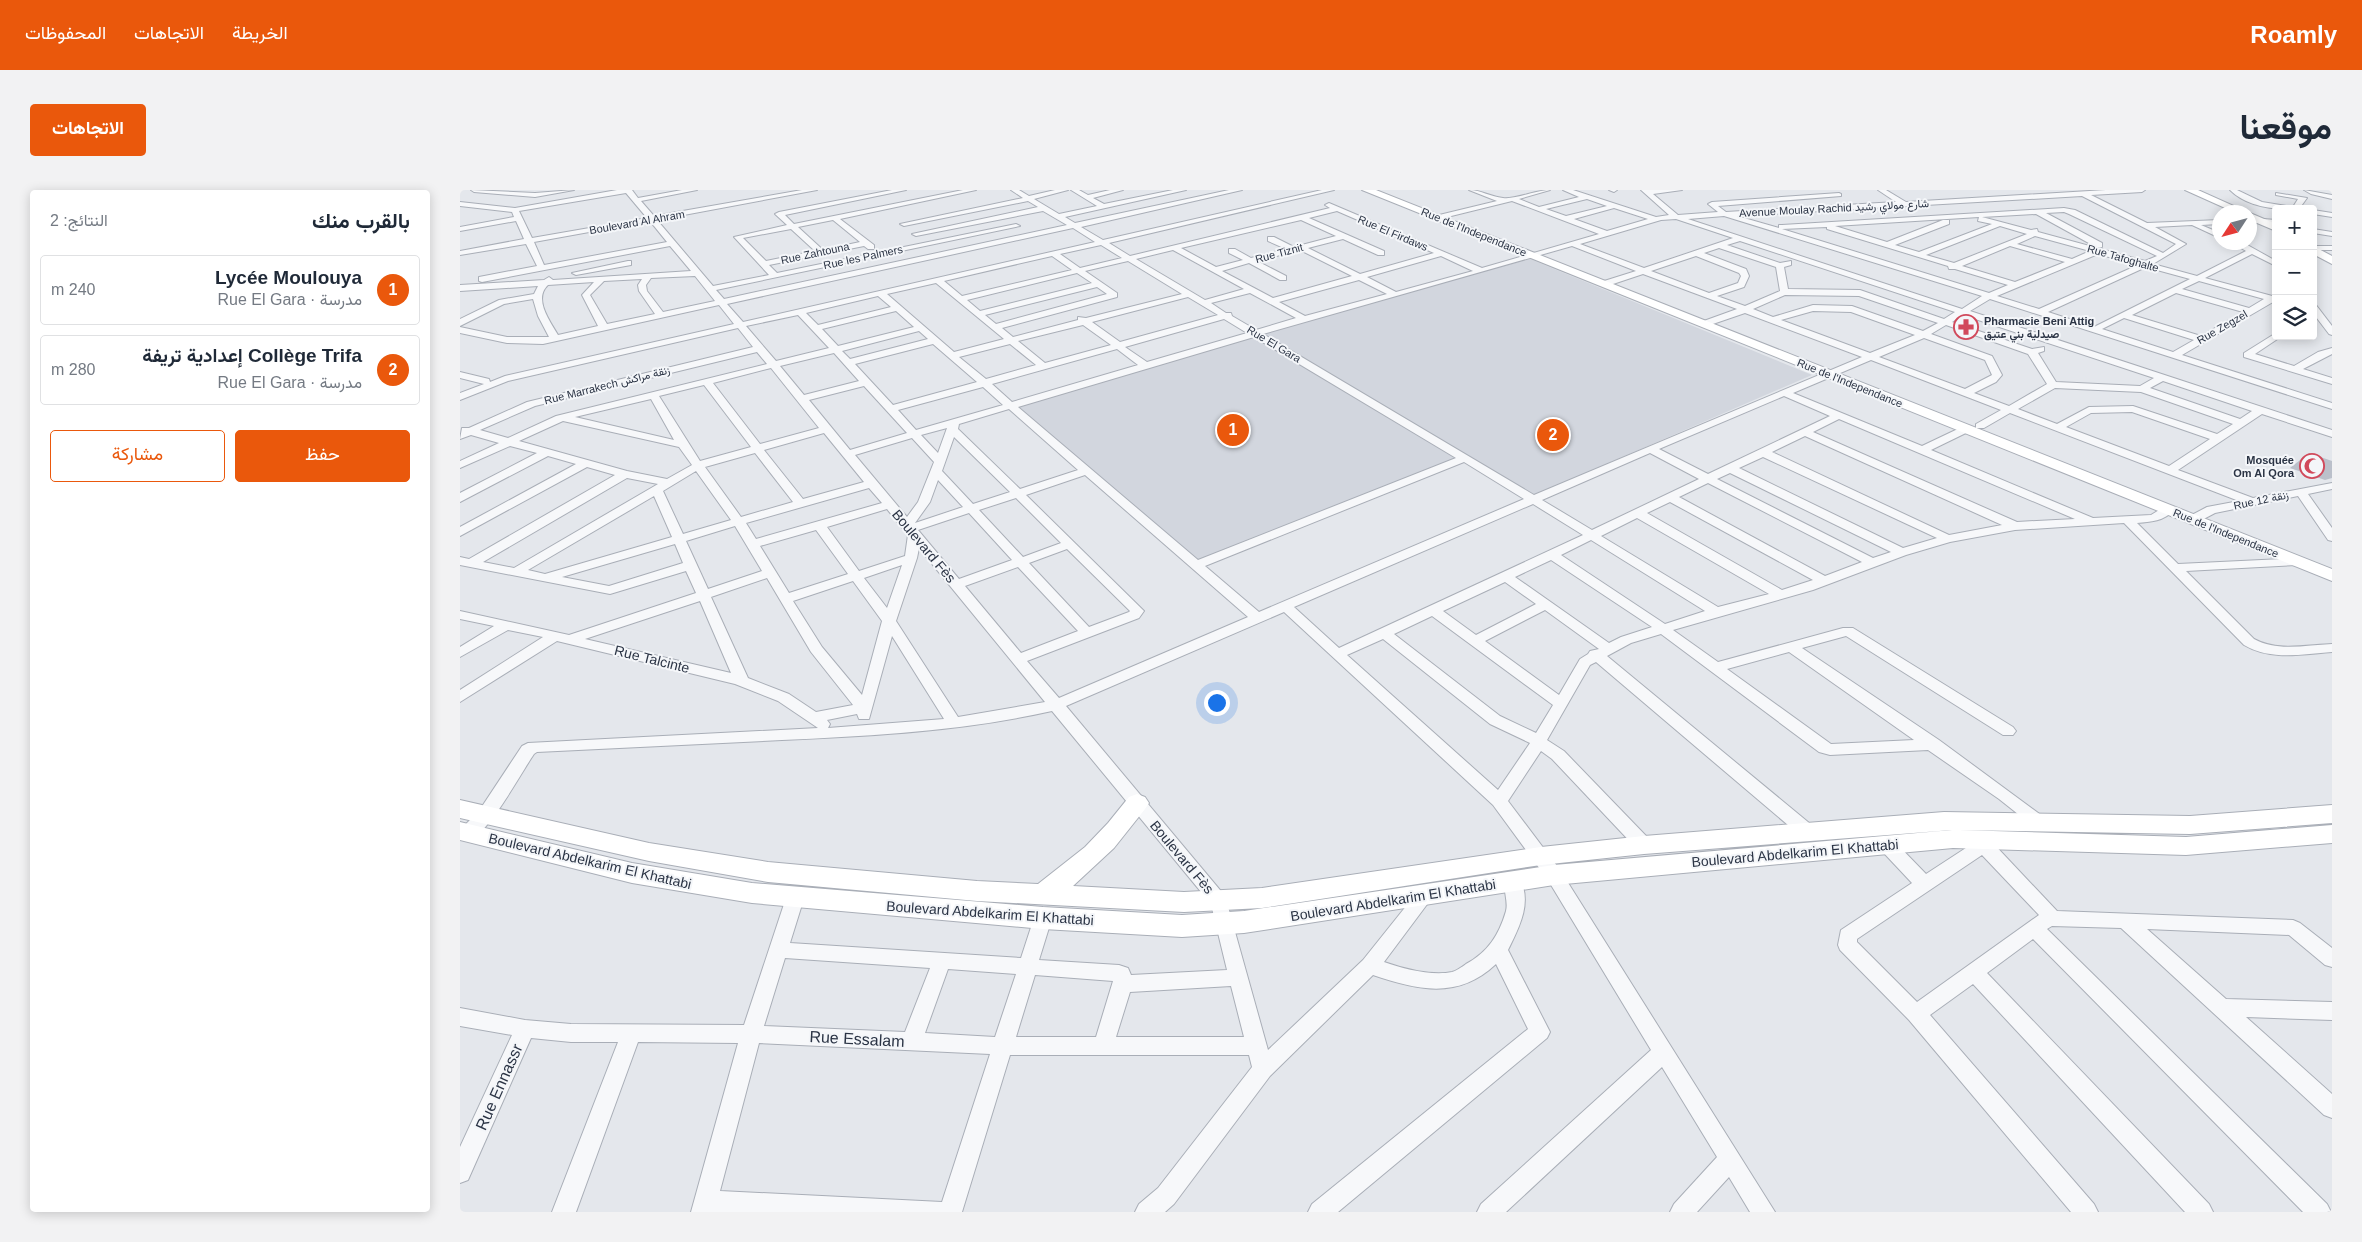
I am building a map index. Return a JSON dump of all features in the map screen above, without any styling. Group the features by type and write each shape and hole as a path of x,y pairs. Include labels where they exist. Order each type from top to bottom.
{"street":[{"path":"474,190 543,194 572,190 578,199"},
{"path":"460,203 515,210 578,199 689,190"},
{"path":"774,190 781,196"},
{"name":"Boulevard Al Ahram","path":"460,254 814,190"},
{"path":"856,190 888,214"},
{"path":"821,252 779,214 903,190"},
{"path":"775,276 738,237 969,190"},
{"name":"Rue El Gara","path":"1014,190 1228,315 1716,612"},
{"path":"904,224 1065,190"},
{"path":"1074,190 1104,207"},
{"path":"1087,197 1120,190"},
{"path":"1058,216 1183,190"},
{"path":"460,391 484,381 800,311 878,282 894,265 1239,190"},
{"path":"460,330 523,342 555,339 816,282 937,280 1318,190"},
{"path":"1300,193 1331,190"},
{"name":"Rue de l'Independance","path":"1367,190 1443,217"},
{"name":"Rue de l'Independance","path":"1382,190 1537,255 2197,516 2332,564"},
{"path":"1472,190 1538,209 1605,233"},
{"path":"1443,217 1547,190"},
{"path":"1566,190 1655,219"},
{"path":"1645,191 1679,190"},
{"path":"1805,190 1816,197"},
{"path":"1881,190 1903,203"},
{"path":"2006,190 2018,197"},
{"name":"Avenue Moulay Rachid شارع مولاي رشيد","path":"847,454 914,433 954,426 1145,365 1537,255 1655,219 2142,190"},
{"path":"2190,190 2225,205"},
{"path":"2233,190 2242,198 2277,205"},
{"path":"2308,190 2313,194 2332,197"},
{"path":"460,203 496,191"},
{"path":"1645,191 1676,217 2332,434"},
{"path":"2275,192 2292,205"},
{"name":"Rue El Firdaws","path":"1300,193 1481,271"},
{"path":"1856,206 1836,193 1816,197 1712,204 1724,214 1927,276 2332,406"},
{"path":"2040,312 2163,256 2182,244 2149,225 2081,193"},
{"name":"Boulevard Fès","path":"631,194 1137,803 1222,913"},
{"path":"1738,195 1745,201"},
{"path":"1152,197 1177,210"},
{"path":"1538,209 1586,197"},
{"path":"926,199 934,204"},
{"path":"1777,199 1792,210"},
{"path":"1953,201 1974,216"},
{"path":"1566,219 1614,206"},
{"path":"916,234 1045,208"},
{"path":"959,299 1336,209"},
{"path":"515,210 541,267"},
{"path":"942,210 949,215"},
{"path":"1773,228 2064,210 2072,212 2163,256"},
{"path":"2036,212 2124,258"},
{"path":"2317,213 2332,215"},
{"path":"1186,214 1225,235"},
{"path":"1927,276 2034,234 2034,231 2002,214"},
{"name":"Rue Tafoghalte","path":"1974,216 2272,300"},
{"path":"832,217 894,265"},
{"path":"1001,217 1031,235"},
{"path":"1302,217 1381,253"},
{"path":"1887,245 1956,217"},
{"path":"463,227 520,218"},
{"path":"896,219 929,244"},
{"path":"2257,220 2272,222"},
{"path":"2257,221 2272,226"},
{"path":"2149,225 2212,223"},
{"path":"1822,224 2016,285"},
{"path":"1918,255 1998,224"},
{"path":"2194,224 2212,232"},
{"name":"Rue les Palmers","path":"710,289 1016,226"},
{"path":"2317,232 2332,234"},
{"name":"Rue Tiznit","path":"1215,270 1344,236"},
{"path":"1609,283 1741,238"},
{"path":"1271,239 1296,248 1394,294"},
{"path":"460,397 505,379 739,324 878,282 1101,241"},
{"path":"460,284 672,243"},
{"name":"Rue Zahtouna","path":"764,264 866,243"},
{"path":"1573,244 2011,408 2253,502"},
{"path":"2010,244 2071,261"},
{"path":"1718,245 1780,266 1801,258"},
{"path":"1175,248 1304,319"},
{"path":"2317,248 2332,248"},
{"path":"2316,250 2332,261"},
{"path":"1232,251 1283,278"},
{"path":"471,826 528,750 534,747 831,733 954,723 1021,713 1056,705 1650,449 1925,334 1990,296 2098,251"},
{"path":"2094,330 2253,251 2272,262"},
{"path":"621,252 638,278"},
{"path":"1696,252 1743,271 1745,276 1741,285 1710,295"},
{"path":"994,326 1114,295 1053,253"},
{"path":"1273,302 1440,254"},
{"path":"1830,278 1875,260"},
{"path":"536,296 543,283 563,276 628,263"},
{"path":"1780,266 1784,292"},
{"path":"805,270 816,282"},
{"path":"460,288 697,273"},
{"path":"648,277 642,285 643,291 660,315"},
{"path":"601,280 586,295 604,328"},
{"path":"937,280 1043,366"},
{"path":"878,282 899,308 1258,619"},
{"path":"977,314 1100,284"},
{"path":"1860,293 1882,285"},
{"path":"460,294 472,288"},
{"path":"1206,302 1252,290"},
{"path":"2175,290 2250,311"},
{"path":"1709,323 1747,309 1784,292 1860,293 2032,352 2057,343"},
{"path":"954,355 1191,294"},
{"path":"460,322 502,302 536,296"},
{"path":"536,296 555,339"},
{"path":"1050,296 1145,365"},
{"name":"Rue Zegzel","path":"2173,356 2250,311 2272,300"},
{"path":"815,328 899,308"},
{"path":"1774,319 1807,308 1847,308 1984,355 1992,361 1997,375 1992,380 1967,392"},
{"path":"800,311 914,433 937,466 972,508 1087,633"},
{"path":"2317,311 2332,312"},
{"path":"2317,313 2332,332"},
{"path":"2123,314 2201,339"},
{"path":"891,409 1228,315"},
{"path":"460,465 560,418 922,328"},
{"path":"2272,339 2247,355 2332,381"},
{"path":"848,363 937,340"},
{"path":"2102,368 2144,346"},
{"name":"Rue Marrakech زنقة مراكش","path":"464,432 539,402 760,348"},
{"path":"2294,370 2321,354 2332,351"},
{"path":"2032,352 2053,386"},
{"path":"460,375 484,381"},
{"path":"2142,389 2163,377"},
{"path":"706,381 800,504"},
{"path":"802,399 866,382"},
{"path":"1923,450 2053,386 2142,389 2242,423"},
{"path":"1785,393 2093,522"},
{"path":"653,394 683,445 700,465 739,522 816,649 864,708"},
{"path":"2059,427 2089,410 2133,409 2218,438"},
{"path":"2172,470 2261,410"},
{"path":"1338,654 1506,577 1840,415"},
{"path":"560,418 683,445"},
{"path":"864,730 864,708 889,621 911,558 910,529 924,502 954,426 1137,611 1134,615 1018,659"},
{"name":"Rue de l'Independance","path":"1973,427 2168,510 2197,516 2332,575"},
{"path":"516,572 700,465 826,429"},
{"path":"464,432 547,452 625,474 668,483"},
{"path":"1804,432 2015,526"},
{"path":"1650,449 1873,563"},
{"path":"460,498 547,452"},
{"path":"1762,452 1948,539"},
{"path":"1197,565 1465,458"},
{"path":"460,532 586,463"},
{"path":"1730,468 1902,552"},
{"path":"910,529 1087,471"},
{"path":"466,562 625,474"},
{"path":"547,577 872,483"},
{"path":"1742,496 1765,485"},
{"name":"Rue 12 زنقة","path":"2197,516 2300,491 2332,486"},
{"path":"657,490 742,681"},
{"path":"2300,491 2332,537"},
{"path":"1670,497 1824,581"},
{"path":"753,544 890,505"},
{"path":"1499,801 1539,741 1585,662 1601,651 1662,628 1781,595 1902,552 1948,539 2015,526 2128,521 2154,518 2168,510"},
{"path":"1637,513 1781,595"},
{"path":"2128,521 2258,648 2278,651 2332,648"},
{"path":"819,525 889,621 954,723"},
{"path":"956,585 1070,544"},
{"path":"1552,554 1662,628 1827,749 1933,744"},
{"path":"785,599 911,558"},
{"path":"2175,568 2297,561"},
{"path":"466,562 610,590 691,565"},
{"path":"570,639 770,573"},
{"path":"1506,577 1601,651 1808,832"},
{"path":"1474,641 1545,606"},
{"path":"1286,607 1499,801 1548,866 1763,1212"},
{"path":"1434,611 1560,703"},
{"name":"Rue Talcinte","path":"460,615 570,639 742,681 787,699 814,717 831,733"},
{"path":"460,654 506,625"},
{"path":"1717,667 1845,631 1850,632 2008,731"},
{"path":"1384,633 1495,720 1539,741 1558,755 1644,845"},
{"path":"460,697 555,636"},
{"path":"1790,646 1933,744 2005,795 2039,822"},
{"path":"814,717 864,708"},
{"path":"950,1212 1028,967 1042,906 1063,881 1098,850 1126,819 1137,803"},
{"name":"Boulevard Abdelkarim El Khattabi","path":"460,809 471,826 671,881 795,898 1042,906"},
{"name":"Boulevard Abdelkarim El Khattabi","path":"1222,913 1425,895 1513,882 1548,866 1644,845 1944,821 2182,825 2332,814"},
{"name":"Boulevard Abdelkarim El Khattabi","path":"471,826 649,852 727,866 1042,906 1182,926 1262,898 1548,866 1887,845 1981,842 2139,846 2231,844 2332,834"},
{"path":"1916,1014 2042,923 2049,913 1981,842 1925,886 1848,936 1846,940 1847,945 1916,1014 2086,1212"},
{"path":"1887,845 1925,886"},
{"path":"1370,966 1409,980 1455,980 1483,964 1498,950 1510,926 1516,907 1513,882"},
{"path":"1148,1212 1166,1196 1263,1069 1370,966 1425,895"},
{"path":"795,898 751,1034 704,1207 938,1212"},
{"path":"1222,913 1263,1069"},
{"path":"2042,923 2125,921 2293,928 2332,960"},
{"path":"2125,921 2332,1108"},
{"path":"2042,923 2319,1212"},
{"path":"779,950 1119,973 1121,974 1122,984 1104,1044"},
{"path":"1320,1212 1540,1032 1498,950"},
{"path":"912,1042 942,961"},
{"path":"1974,972 2201,1212"},
{"path":"1122,984 1239,977"},
{"path":"2222,1008 2332,1010"},
{"name":"Rue Essalam","path":"460,1017 525,1029 631,1035 751,1034 1003,1046 1104,1044 1256,1046"},
{"name":"Rue Ennassr","path":"463,1158 525,1029"},
{"path":"564,1212 631,1035"},
{"path":"1489,1212 1664,1052"},
{"path":"1682,1212 1730,1160"}],"shaded area":[{"path":"1530,259 1812,375 1535,495 1467,455 1194,564 1012,405 1258,333"}],"building":[{"name":"Mosquée Om Al Qora","path":"2309,453 2332,461 2332,478 2325,480 2290,468"}],"place":[{"name":"Pharmacie Beni Attig صيدلية بني عتيق","path":"1966,327"},
{"name":"Lycée Moulouya","path":"1233,430"},
{"name":"Collège Trifa إعدادية تريفة","path":"1553,435"},
{"name":"Mosquée Om Al Qora","path":"2312,466"}]}
